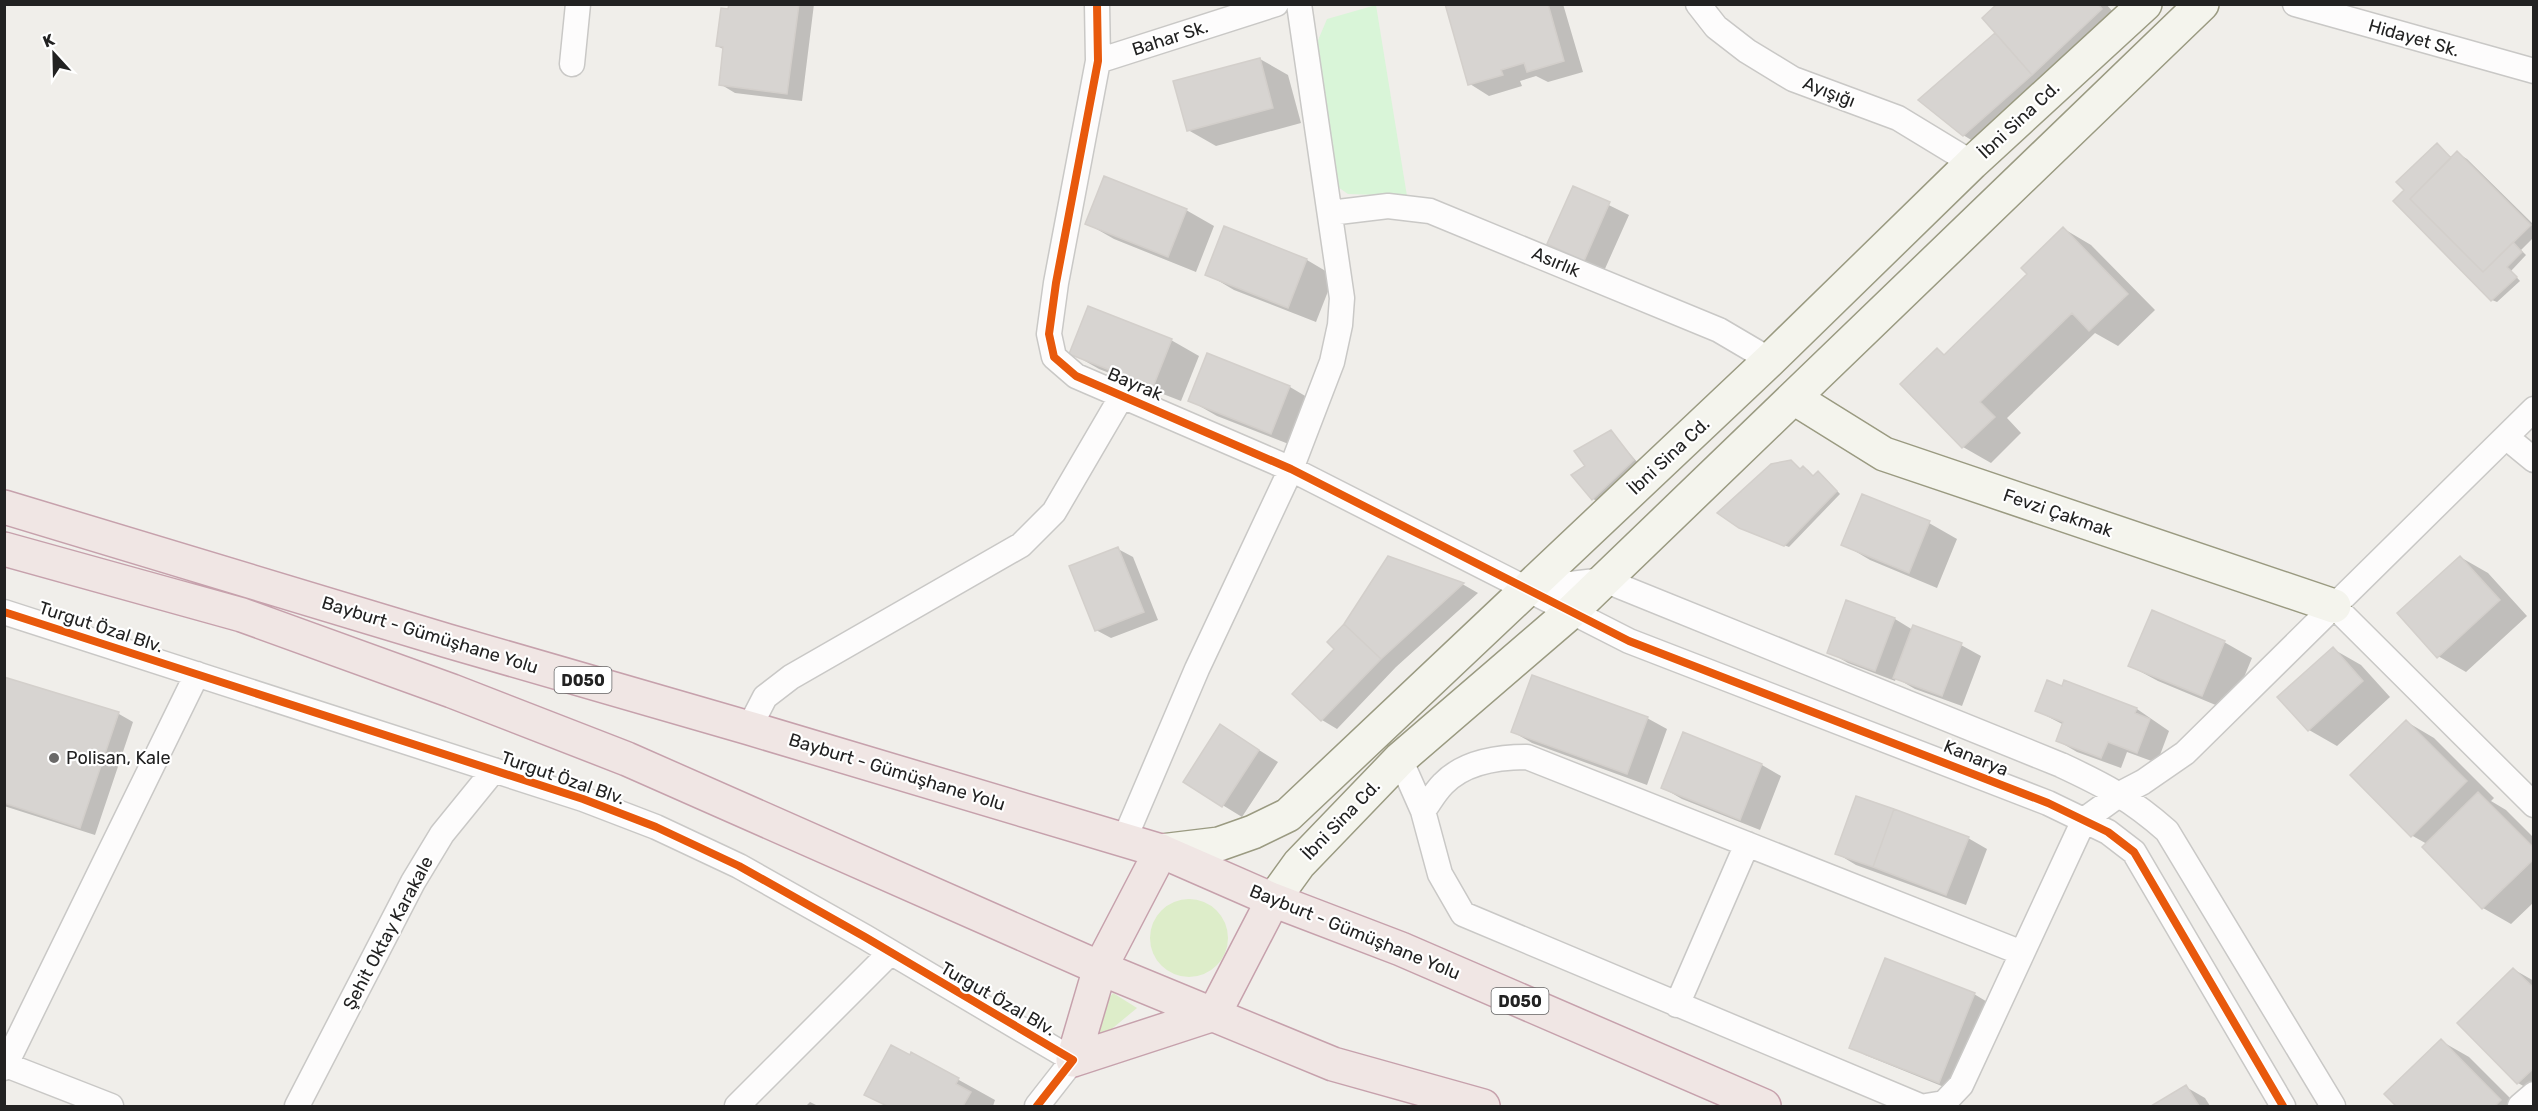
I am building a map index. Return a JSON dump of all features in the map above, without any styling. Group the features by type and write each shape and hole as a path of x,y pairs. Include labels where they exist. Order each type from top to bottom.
{"highway":[{"name":"Bayburt - Gümüşhane Yolu","path":"4,507 448,641 1161,851 1273,900 1401,949 1764,1107"},
{"path":"4,549 243,615 452,690 627,759 1100,968 1332,1064 1483,1107"},
{"path":"1073,1060 1100,968 1161,851"},
{"path":"1073,1060 1214,1014 1273,900"}],"main road":[{"name":"İbni Sina Cd.","path":"1161,851 1219,844 1253,832 1288,815 1770,360 1972,163 2145,4"},
{"name":"İbni Sina Cd.","path":"1273,900 1299,864 1400,759 1572,611 2202,4"},
{"name":"Fevzi Çakmak","path":"1794,398 1884,454 2334,606"}],"street":[{"path":"572,64 578,4"},
{"name":"Bayrak","path":"1097,4 1098,61 1056,284 1049,334 1054,357 1076,376 1123,394 1291,470 1529,589"},
{"name":"Bahar Sk.","path":"1098,61 1276,4"},
{"path":"1124,840 1197,669 1291,470 1332,362 1340,325 1342,298 1299,4"},
{"name":"Ayışığı","path":"1698,4 1716,27 1747,51 1793,78 1898,118 1972,163"},
{"name":"Hidayet Sk.","path":"2295,4 2534,71"},
{"name":"Asırlık","path":"1330,213 1388,206 1430,211 1719,330 1770,360"},
{"path":"749,728 765,697 790,677 1021,545 1054,512 1123,394"},
{"path":"1926,1107 1944,1102 1961,1084 2084,820 2185,753 2534,409"},
{"path":"2506,437 2534,460"},
{"path":"1529,589 1604,580 2061,765 2120,794 2146,812 2167,831 2333,1107"},
{"name":"Kanarya","path":"1529,589 1629,641 1933,757 2048,803 2108,832 2134,852 2283,1107"},
{"path":"2334,606 2534,805"},
{"name":"Turgut Özal Blv.","path":"4,612 494,770 656,827 739,866 1073,1060"},
{"path":"111,1107 5,1066 197,674"},
{"path":"1423,811 1444,783 1466,769 1499,757 1527,757 2022,953"},
{"path":"1400,759 1423,811 1440,874 1463,914 1920,1107"},
{"name":"Şehit Oktay Karakale","path":"297,1107 413,882 442,834 494,770"},
{"path":"1677,1005 1748,844"},
{"path":"737,1107 890,953"},
{"path":"1036,1107 1073,1060"},
{"path":"2520,1107 2534,1094"}],"green space":[{"path":"1376,5 1407,196 1348,194 1335,185 1316,45 1327,19"},
{"path":"1189,899 1204,902 1221,916 1228,938 1225,953 1211,970 1189,977 1174,974 1157,960 1150,938 1153,923 1167,906"},
{"path":"1113,993 1137,1008 1091,1046 1081,1036"}],"building":[{"path":"729,4 799,4 787,94 719,85 723,47 716,46 721,8 728,9"},
{"path":"1445,4 1548,4 1564,61 1527,72 1524,63 1501,70 1503,75 1468,85"},
{"path":"1997,4 2098,4 2102,9 2032,75 1982,18"},
{"path":"1995,33 2032,75 1963,136 1918,100"},
{"path":"1260,58 1273,108 1187,131 1173,81"},
{"path":"2437,143 2451,158 2410,199 2483,272 2513,242 2522,252 2507,267 2517,277 2491,301 2393,201 2404,190 2396,182"},
{"path":"2457,151 2531,225 2483,272 2410,199"},
{"path":"1104,176 1187,209 1168,257 1085,224"},
{"path":"1573,186 1610,202 1584,261 1547,244"},
{"path":"1224,226 1307,259 1288,308 1205,275"},
{"path":"2063,227 2128,294 2089,331 2072,313 1980,402 1995,417 1962,448 1900,384 1937,348 1944,355 2027,274 2021,268"},
{"path":"1088,306 1172,339 1153,387 1069,354"},
{"path":"1207,353 1290,386 1271,434 1188,401"},
{"path":"1611,430 1634,460 1592,500 1571,475 1585,466 1574,451"},
{"path":"1791,460 1800,469 1803,466 1813,476 1818,471 1837,491 1784,546 1739,528 1717,513 1771,464"},
{"path":"1862,494 1930,521 1909,573 1841,545"},
{"path":"1118,547 1144,612 1095,631 1069,566"},
{"path":"1388,556 1464,583 1381,659 1344,624"},
{"path":"2460,556 2500,600 2437,658 2397,613"},
{"path":"1846,600 1895,618 1875,671 1827,653"},
{"path":"2152,610 2225,641 2202,696 2128,666"},
{"path":"1344,624 1381,659 1321,721 1292,694 1334,649 1327,642"},
{"path":"1913,625 1962,643 1942,696 1893,678"},
{"path":"2333,647 2363,681 2308,731 2277,697"},
{"path":"1532,675 1648,717 1627,774 1511,732"},
{"name":"Polisan, Kale","path":"4,677 119,712 80,828 4,803"},
{"path":"2047,680 2062,686 2064,680 2137,708 2135,713 2150,719 2137,753 2108,742 2101,758 2056,741 2063,722 2035,711"},
{"path":"2406,720 2467,781 2411,837 2350,775"},
{"path":"1220,724 1259,750 1222,807 1183,782"},
{"path":"1683,732 1762,764 1740,820 1661,788"},
{"path":"2478,792 2534,848 2534,859 2482,909 2422,847"},
{"path":"1856,796 1894,809 1873,867 1835,854"},
{"path":"1894,809 1969,837 1946,895 1873,867"},
{"path":"1885,958 1975,993 1939,1083 1849,1048"},
{"path":"2513,968 2534,988 2534,1068 2517,1084 2457,1023"},
{"path":"2441,1039 2501,1100 2495,1106 2396,1106 2384,1094"},
{"path":"891,1045 910,1055 911,1052 959,1078 956,1084 971,1092 963,1106 887,1106 864,1095"},
{"path":"2186,1085 2199,1106 2151,1106"}],"cycle path":[{"path":"1097,4 1098,61 1056,283 1049,334 1054,357 1076,376 1291,469 1629,641 2048,803 2108,832 2134,852 2283,1106"},
{"path":"4,612 583,799 656,827 739,866 865,937 1073,1060 1037,1106"}],"place":[{"name":"Polisan, Kale","path":"54,758"}]}
